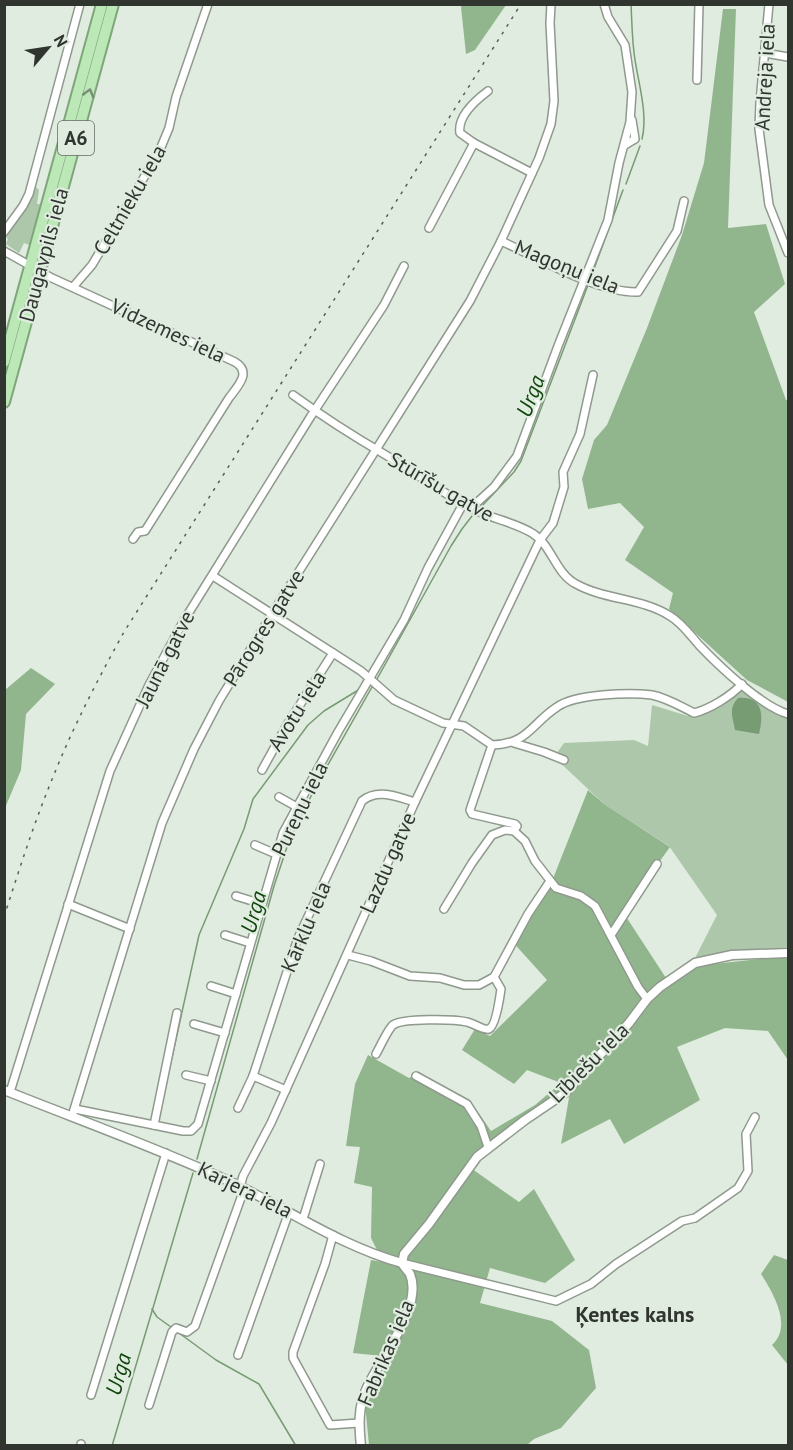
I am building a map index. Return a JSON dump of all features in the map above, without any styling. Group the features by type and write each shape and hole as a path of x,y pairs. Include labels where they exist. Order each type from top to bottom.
{"highway":[{"name":"Daugavpils iela","path":"4,402 35,268 102,4"},
{"name":"Daugavpils iela","path":"4,362 35,268 113,4"}],"street":[{"path":"4,232 29,194 80,4"},
{"name":"Celtnieku iela","path":"74,287 92,266 159,152 169,129 176,98 208,4"},
{"name":"Pārogres gatve","path":"73,1113 162,823 181,778 219,701 470,301 532,173 546,140 553,112 551,4"},
{"path":"471,508 494,487 517,456 608,220 619,163 625,145 635,139 631,115 632,78 625,45 608,17 604,4"},
{"path":"697,80 699,4"},
{"name":"Andreja iela","path":"769,4 759,129 769,205 789,253"},
{"path":"765,53 789,57"},
{"path":"488,91 474,103 460,124 460,134 532,173"},
{"path":"429,228 474,143"},
{"name":"Magoņu iela","path":"501,241 584,279 613,289 638,292 676,231 684,201"},
{"name":"Vidzemes iela","path":"4,251 74,287 235,362 241,365 244,371 237,388 161,508 145,531 138,532 133,539"},
{"name":"Jaunā gatve","path":"7,1091 110,771 161,661 314,411 384,305 404,266"},
{"name":"Lazdu gatve","path":"149,1406 172,1332 176,1328 187,1332 195,1326 242,1196 240,1187 243,1176 271,1123 415,802 540,540 553,523 561,503 564,487 563,472 579,434 593,375"},
{"name":"Stūrīšu gatve","path":"293,395 314,411 463,504 531,532 540,540 567,579 596,593 638,603 669,615 742,684 772,707 789,714"},
{"name":"Pureņu iela","path":"154,1125 188,1131 196,1128 200,1120 283,833 404,620 428,568 463,504"},
{"path":"213,576 333,653 405,707 443,723 464,726 492,745 514,743 564,760"},
{"name":"Avotu iela","path":"262,770 287,725 333,653"},
{"path":"514,743 556,707 568,700 651,695 671,701 694,713 736,691 742,684"},
{"path":"492,745 470,810 472,814 515,824 517,826 514,831"},
{"name":"Kārklu iela","path":"238,1108 253,1076 298,938 362,801 377,793 415,802"},
{"path":"279,797 297,807"},
{"path":"444,909 492,835 505,830 514,831 525,841 531,854 556,888 581,896 595,906 638,987 647,999"},
{"path":"255,845 276,854"},
{"path":"610,935 657,864"},
{"path":"348,955 410,976 440,978 464,985 480,985 494,977 528,915 550,881"},
{"path":"236,896 262,903"},
{"path":"68,904 130,929"},
{"path":"225,935 250,943"},
{"name":"Lībiešu iela","path":"402,1263 404,1254 429,1224 477,1157 565,1093 629,1023 647,999 684,969 695,963 732,955 789,953"},
{"path":"376,1054 392,1026 401,1022 459,1020 489,1029 495,1017 501,989 494,977"},
{"path":"211,986 236,994"},
{"path":"73,1113 154,1125 177,1013"},
{"path":"194,1024 225,1034"},
{"path":"186,1075 211,1081"},
{"path":"253,1076 286,1090"},
{"path":"416,1076 467,1104 482,1126 488,1147"},
{"name":"Karjera iela","path":"7,1091 73,1113 166,1153 240,1187 375,1255 556,1301 591,1284 682,1221 695,1218 738,1188 748,1171 746,1134 755,1117"},
{"path":"91,1395 166,1153"},
{"path":"303,1219 320,1164"},
{"path":"238,1355 289,1212"},
{"path":"333,1235 325,1264 293,1352 293,1358 330,1425 359,1423"},
{"name":"Fabrikas iela","path":"360,1446 359,1423 365,1390 392,1347 411,1305 413,1287 410,1274 402,1263"}],"shaded area":[{"path":"463,4 506,5 475,50 466,54 461,7"},
{"path":"723,9 736,9 728,228 766,224 785,284 754,312 786,400 788,400 788,702 747,680 669,609 673,593 625,560 644,527 620,503 588,509 582,479 594,440 607,425 647,328 682,235 704,163"},
{"path":"35,186 39,190 37,204 40,204 32,246 24,243 19,253 6,244 8,239 6,237 31,199"},
{"path":"31,668 55,684 26,714 21,770 5,808 5,690"},
{"path":"737,683 788,716 788,947 694,960 717,915 669,846 604,804 554,757 564,743 634,740 648,746 652,705 688,716 726,694"},
{"path":"738,698 753,700 760,708 759,734 735,730 732,710"},
{"path":"588,790 604,804 670,847 623,912 666,978 665,990 695,966 788,956 788,1060 768,1031 725,1028 677,1047 700,1100 624,1144 610,1119 561,1144 570,1092 468,1166 519,1202 534,1189 575,1260 545,1283 490,1268 480,1303 552,1321 589,1350 596,1388 561,1428 534,1439 527,1445 369,1445 365,1404 392,1357 353,1353 371,1260 383,1262 371,1238 372,1187 354,1183 360,1147 346,1146 355,1084 368,1055 409,1078 418,1073 473,1105 491,1131 535,1105 561,1083 527,1070 514,1084 462,1050 475,1029 490,1036 547,980 510,939 526,912 552,881"},
{"path":"774,1255 788,1260 788,1365 772,1345 781,1329 781,1319 771,1290 761,1274"}],"waterway":[{"name":"Urga","path":"631,4 634,53 644,120 642,139"},
{"name":"Urga","path":"626,184 640,146"},
{"name":"Urga","path":"591,277 623,190"},
{"name":"Urga","path":"481,507 514,472 521,461 588,285"},
{"name":"Urga","path":"377,679 451,546 472,516"},
{"name":"Urga","path":"197,1159 274,886 289,841 317,784 372,687"},
{"path":"165,1089 199,935 244,829 253,799 308,725 324,711 360,689"},
{"name":"Urga","path":"112,1446 193,1173"},
{"path":"152,1309 157,1317 171,1327"},
{"path":"179,1333 216,1360 259,1384 296,1446"}],"railway":[{"path":"4,917 33,829 61,758 86,703 124,632 521,4"}],"district":[{"name":"Ķentes kalns","path":"635,1314"}]}
